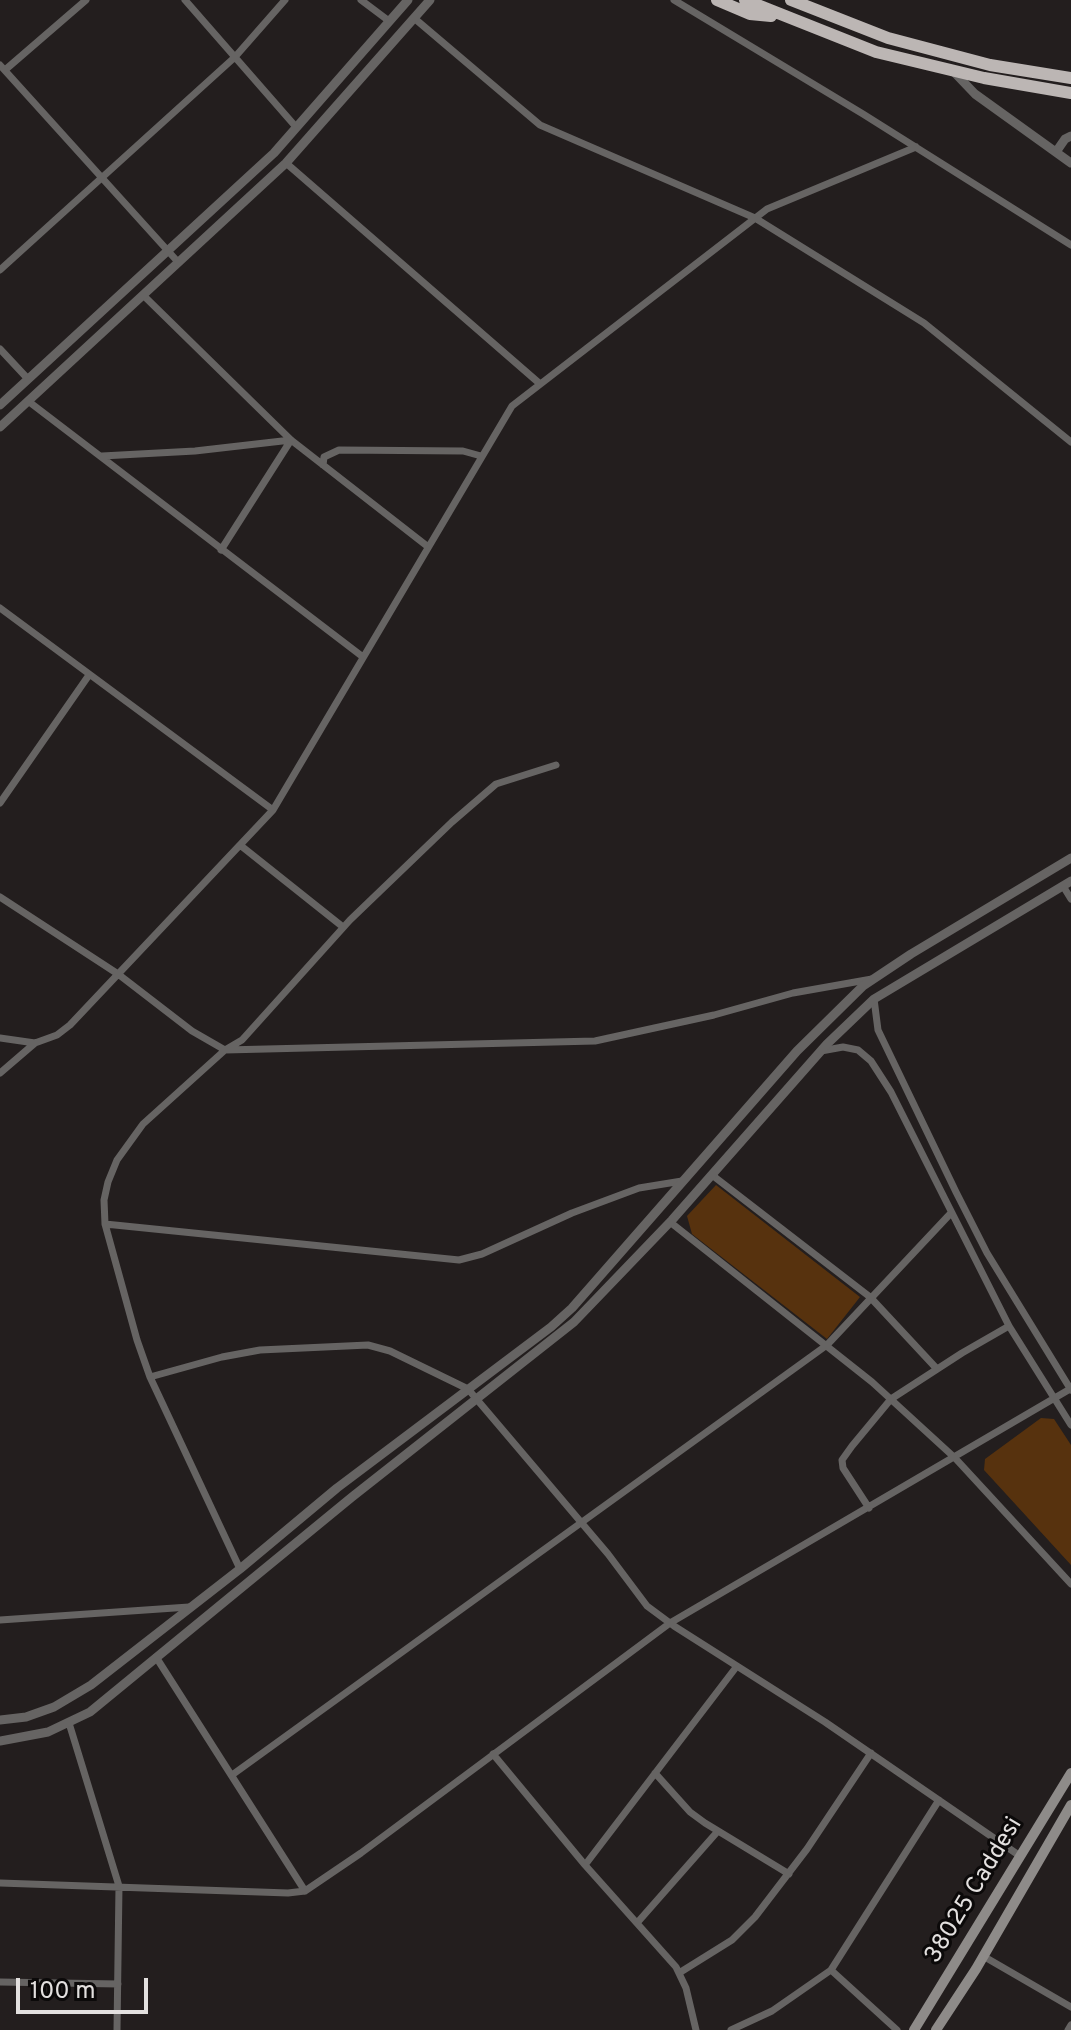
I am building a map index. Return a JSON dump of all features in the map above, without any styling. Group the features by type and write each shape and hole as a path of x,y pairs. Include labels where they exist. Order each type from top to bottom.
{"highway":[{"path":"717,0 750,14 787,18"},
{"path":"745,0 876,52 953,71 1071,93"},
{"path":"791,0 888,38 990,65 1071,78"}],"main road":[{"name":"38025 Caddesi","path":"914,2030 1071,1773"},
{"name":"38025 Caddesi","path":"936,2030 1069,1810"}],"street":[{"path":"86,0 2,68 178,262"},
{"path":"185,0 296,127"},
{"path":"0,270 235,57 285,0"},
{"path":"361,0 389,21"},
{"path":"0,405 274,153 408,0"},
{"path":"0,427 286,163 430,0"},
{"path":"674,0 1071,245"},
{"path":"414,18 540,125 755,218 924,323 1071,442"},
{"path":"953,71 975,94 1071,163"},
{"path":"1056,152 1071,136"},
{"path":"0,1073 35,1043 57,1035 70,1025 273,810 512,406 767,209 916,147"},
{"path":"286,163 539,383"},
{"path":"143,295 291,440 427,546"},
{"path":"0,349 28,379"},
{"path":"28,401 363,657"},
{"path":"100,456 195,451 291,440"},
{"path":"221,550 291,440"},
{"path":"323,465 324,457 339,450 463,451 481,456"},
{"path":"0,608 273,810"},
{"path":"0,803 89,675"},
{"path":"240,1569 150,1377 137,1340 105,1224 104,1200 108,1182 128,1141 143,1124 225,1050 242,1040 343,927 485,791 506,780 556,765"},
{"path":"240,845 343,927"},
{"path":"0,1720 26,1717 73,1697 240,1569 337,1488 551,1327 572,1308 797,1051 873,979 1071,858"},
{"path":"0,1741 38,1734 90,1712 574,1322 670,1222 821,1051 874,999 1067,883 1071,899"},
{"path":"0,897 118,974 192,1031 225,1050 595,1041 714,1015 793,993 873,979"},
{"path":"0,1883 288,1893 305,1891 361,1853 670,1623 1071,1390 987,1253 890,1059 878,1030 874,999"},
{"path":"0,1038 35,1043"},
{"path":"821,1051 837,1047 890,1059"},
{"path":"876,1055 891,1092 1009,1326 1071,1425"},
{"path":"712,1175 870,1297 937,1369"},
{"path":"105,1224 459,1260 482,1254 572,1213 639,1188 684,1181"},
{"path":"232,1775 827,1345 951,1213"},
{"path":"670,1222 891,1399 955,1458 1071,1584"},
{"path":"869,1508 847,1477 842,1460 891,1399 1009,1326"},
{"path":"150,1377 260,1350 368,1345 390,1351 468,1389 647,1606 871,1753 1020,1856"},
{"path":"0,1620 191,1607"},
{"path":"156,1657 305,1891"},
{"path":"585,1865 737,1666"},
{"path":"69,1723 119,1886 117,2030"},
{"path":"679,1973 732,1940 755,1917 789,1874 871,1753"},
{"path":"493,1754 679,1973 686,1988 696,2030"},
{"path":"655,1773 690,1812 789,1874"},
{"path":"731,2030 772,2011 831,1970 939,1800"},
{"path":"637,1923 718,1831"},
{"path":"983,1956 1071,2007"},
{"path":"831,1970 897,2030"},
{"path":"0,1982 118,1984"},
{"path":"1068,2030 1071,2025"}],"shaded area":[{"path":"716,1185 860,1297 827,1339 692,1234 687,1216"},
{"path":"1041,1418 1054,1419 1071,1445 1071,1565 984,1470 985,1459"}]}
